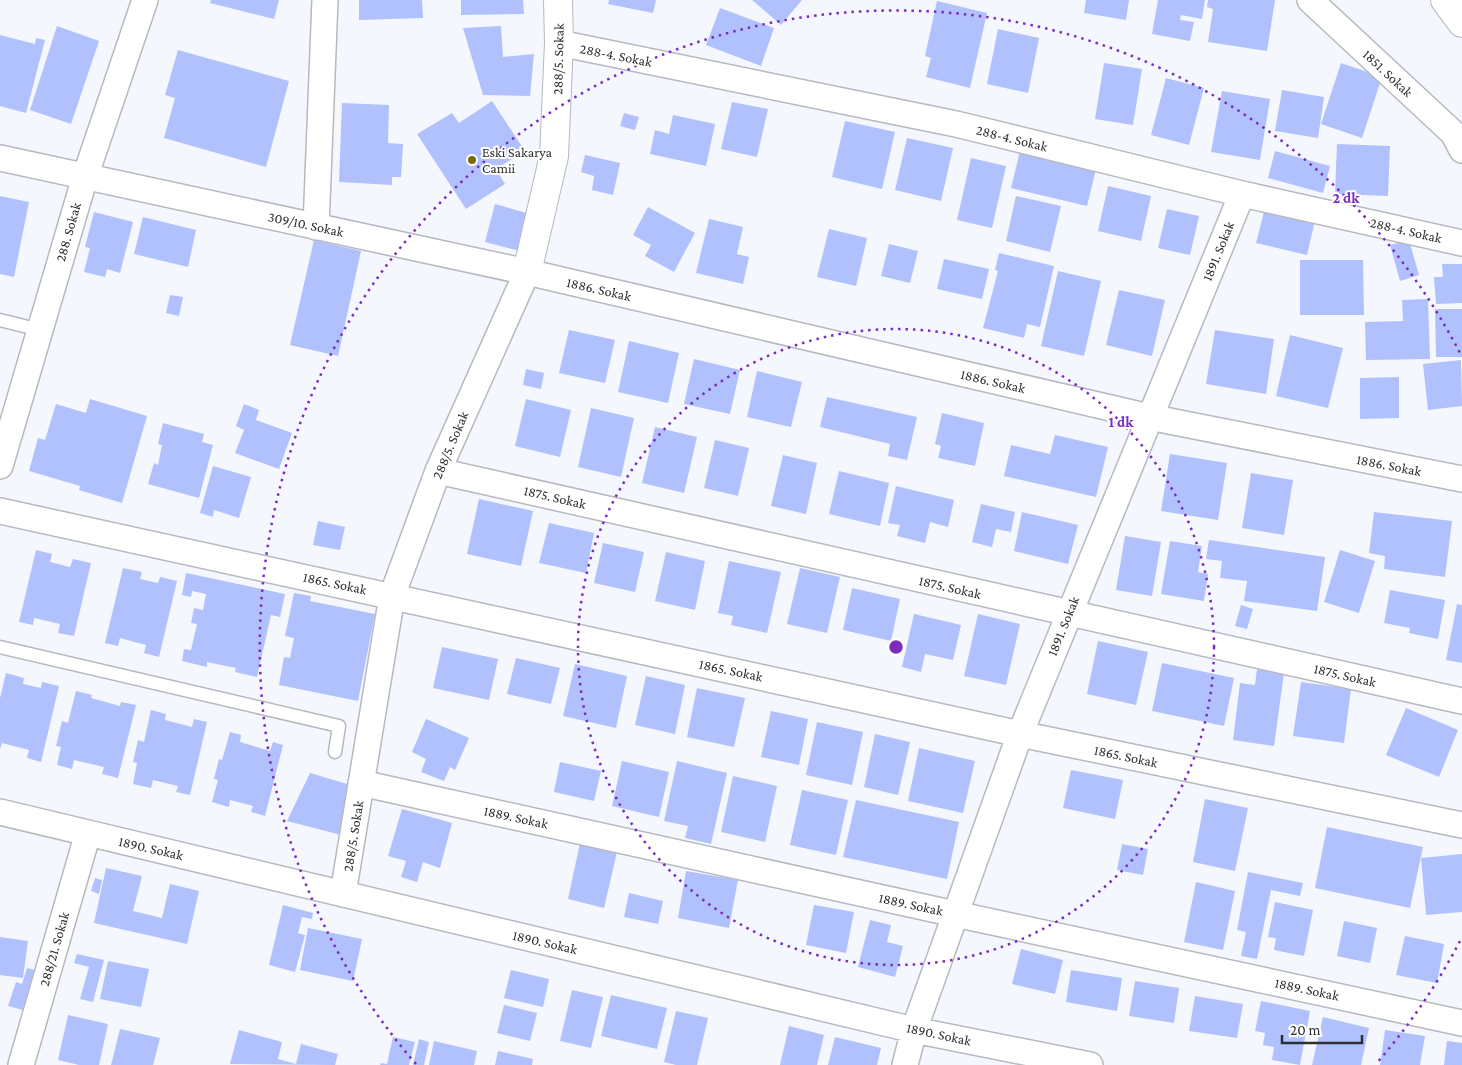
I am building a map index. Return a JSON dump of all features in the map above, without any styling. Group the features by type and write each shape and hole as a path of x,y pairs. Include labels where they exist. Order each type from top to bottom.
{"street":[{"name":"288. Sokak","path":"0,462 85,177 145,0"},
{"path":"316,227 325,0"},
{"name":"288/5. Sokak","path":"343,894 392,596 438,471 527,272 554,156 559,43 558,0"},
{"name":"1851. Sokak","path":"1310,0 1453,133 1462,150"},
{"path":"1445,0 1462,24"},
{"name":"288-4. Sokak","path":"559,43 956,124 1242,194 1462,243"},
{"name":"309/10. Sokak","path":"0,158 527,272"},
{"name":"1891. Sokak","path":"905,1065 914,1030 1020,734 1068,613 1242,194"},
{"name":"1886. Sokak","path":"527,272 1149,417 1462,479"},
{"name":"1875. Sokak","path":"438,471 1462,701"},
{"name":"1865. Sokak","path":"0,511 1020,734 1462,825"},
{"name":"1889. Sokak","path":"361,783 1462,1023"},
{"name":"1890. Sokak","path":"0,812 914,1030 1090,1065"},
{"name":"288/21. Sokak","path":"21,1065 88,833"}],"lane":[{"path":"0,320 40,330"},
{"path":"0,647 339,726 335,752"}],"building":[{"path":"211,0 279,0 274,19 210,3"},
{"path":"359,0 422,0 423,18 359,20"},
{"path":"461,0 523,0 524,14 461,15"},
{"path":"609,0 656,0 653,13 608,4"},
{"path":"752,0 802,0 781,25"},
{"path":"1086,0 1129,0 1126,20 1084,13"},
{"path":"1158,0 1205,0 1202,19 1181,15 1180,20 1194,22 1190,41 1152,34"},
{"path":"1208,0 1275,0 1267,51 1208,42 1213,9 1207,7"},
{"path":"937,1 987,13 970,88 926,77 931,58 925,56"},
{"path":"720,8 774,28 761,66 706,45"},
{"path":"57,26 99,41 71,124 30,110"},
{"path":"501,26 503,57 534,54 530,96 483,95 463,28"},
{"path":"998,29 1039,38 1028,93 987,84"},
{"path":"0,35 35,44 36,38 45,40 26,113 0,106"},
{"path":"178,50 289,81 266,167 164,138 175,98 165,95"},
{"path":"1104,63 1142,69 1133,125 1095,119"},
{"path":"1341,63 1382,77 1362,138 1321,124"},
{"path":"1166,78 1204,88 1189,145 1151,135"},
{"path":"1282,90 1324,97 1318,138 1275,131"},
{"path":"1222,91 1270,99 1260,160 1211,152"},
{"name":"Eski Sakarya Camii","path":"492,101 525,151 496,169 505,184 466,209 417,134 452,113 459,123"},
{"path":"732,102 768,109 757,157 721,149"},
{"path":"342,103 389,105 388,143 403,144 401,177 392,177 392,185 339,182"},
{"path":"624,113 639,117 635,130 620,126"},
{"path":"673,115 715,124 706,166 650,154 655,130 669,134"},
{"path":"845,121 895,132 882,189 832,177"},
{"path":"907,138 953,148 941,201 895,190"},
{"path":"1337,144 1390,146 1388,196 1335,194"},
{"path":"1020,151 1096,169 1087,206 1011,188"},
{"path":"1275,151 1330,166 1323,193 1268,178"},
{"path":"585,155 620,163 613,195 592,190 594,176 581,172"},
{"path":"971,158 1006,166 992,228 957,220"},
{"path":"1108,186 1151,196 1141,241 1098,231"},
{"path":"0,196 29,202 14,277 0,274"},
{"path":"1016,196 1061,206 1050,252 1006,241"},
{"path":"495,204 530,214 520,251 485,242"},
{"path":"1266,204 1316,216 1307,255 1256,243"},
{"path":"648,207 695,233 674,272 645,256 651,245 633,235"},
{"path":"1167,209 1199,216 1190,255 1158,248"},
{"path":"94,212 133,222 120,273 107,269 105,277 84,272 90,248 85,247"},
{"path":"143,217 196,230 188,267 134,254"},
{"path":"709,219 743,227 737,254 749,257 743,284 696,273"},
{"path":"829,229 867,238 856,286 817,277"},
{"path":"314,240 361,251 338,356 290,345"},
{"path":"1409,240 1419,275 1400,281 1390,245"},
{"path":"889,244 918,251 910,283 881,276"},
{"path":"999,253 1054,266 1040,327 1027,324 1024,338 983,328 998,271 995,270"},
{"path":"944,259 989,269 982,299 937,289"},
{"path":"1300,260 1363,260 1364,315 1300,315"},
{"path":"1442,264 1462,264 1462,303 1436,304 1434,277 1443,277"},
{"path":"1058,271 1101,281 1084,356 1041,346"},
{"path":"1119,290 1165,300 1152,356 1106,345"},
{"path":"170,295 183,297 179,316 166,313"},
{"path":"1428,299 1430,359 1366,360 1365,322 1403,321 1402,300"},
{"path":"1435,309 1462,309 1462,357 1436,357"},
{"path":"569,330 615,340 605,383 559,373"},
{"path":"1215,330 1274,339 1266,394 1206,384"},
{"path":"1290,335 1343,348 1328,408 1276,396"},
{"path":"629,341 679,353 668,403 618,392"},
{"path":"694,359 740,370 730,414 684,404"},
{"path":"1461,360 1462,406 1428,410 1423,364"},
{"path":"526,369 544,373 541,389 523,385"},
{"path":"757,371 802,382 791,427 747,417"},
{"path":"1399,377 1399,418 1360,419 1360,378"},
{"path":"827,397 917,417 907,460 888,456 890,444 820,427"},
{"path":"90,399 147,416 122,503 79,490 80,486 29,471 38,438 45,440 56,404 86,413"},
{"path":"526,399 571,410 560,457 515,446"},
{"path":"244,404 259,410 256,420 292,433 279,469 235,453 244,430 236,426"},
{"path":"591,408 634,418 621,477 578,467"},
{"path":"942,413 984,423 975,466 938,458 941,446 935,444"},
{"path":"163,423 204,434 202,442 213,445 199,498 148,484 154,463 158,465 162,445 158,444"},
{"path":"655,427 697,437 684,493 642,483"},
{"path":"1055,435 1108,447 1096,497 1004,476 1011,445 1050,454"},
{"path":"715,440 749,448 738,496 704,488"},
{"path":"1170,454 1227,463 1218,520 1161,511"},
{"path":"783,455 817,463 806,514 771,506"},
{"path":"213,466 251,477 239,518 214,510 213,517 200,513"},
{"path":"839,471 889,483 880,526 829,514"},
{"path":"1251,473 1293,480 1284,535 1242,528"},
{"path":"896,486 954,500 948,527 930,522 925,543 897,536 900,525 888,523"},
{"path":"479,499 533,511 521,566 467,554"},
{"path":"981,504 1015,512 1011,532 996,529 992,547 972,542"},
{"path":"1022,512 1078,525 1068,564 1014,551"},
{"path":"1374,512 1452,521 1445,577 1384,569 1385,556 1369,553"},
{"path":"318,521 345,527 340,550 313,545"},
{"path":"549,523 594,533 586,573 539,563"},
{"path":"1125,536 1161,542 1152,596 1116,590"},
{"path":"1209,540 1325,557 1317,611 1244,601 1247,581 1220,578 1222,561 1206,559"},
{"path":"1170,541 1202,546 1198,572 1208,574 1204,601 1161,594"},
{"path":"603,543 644,552 635,592 594,583"},
{"path":"36,550 52,554 50,562 70,567 73,559 91,563 74,636 58,633 60,624 34,618 33,625 19,622"},
{"path":"1340,550 1375,561 1359,613 1324,602"},
{"path":"666,552 705,561 695,610 655,601"},
{"path":"729,561 781,572 767,633 731,625 733,616 718,613"},
{"path":"123,568 142,572 140,579 158,583 160,577 177,581 159,657 144,653 146,645 120,638 118,646 105,643"},
{"path":"800,568 840,577 827,633 787,624"},
{"path":"186,573 285,594 280,617 271,615 257,677 235,672 236,668 207,662 207,667 182,661 184,649 191,650 197,624 191,623 194,608 203,610 206,594 192,591 191,597 182,595"},
{"path":"852,588 900,599 891,641 843,630"},
{"path":"1390,590 1445,600 1438,639 1409,633 1410,628 1384,623"},
{"path":"294,593 311,596 310,601 375,614 358,701 279,685 284,657 290,658 294,638 285,636"},
{"path":"1457,604 1462,605 1462,663 1446,660"},
{"path":"1241,605 1253,609 1247,629 1235,626"},
{"path":"914,614 961,625 953,660 925,654 921,672 902,667"},
{"path":"978,614 1020,624 1006,685 964,676"},
{"path":"1098,641 1148,652 1136,705 1087,694"},
{"path":"442,647 498,659 489,700 433,688"},
{"path":"516,658 560,668 551,704 507,694"},
{"path":"1162,663 1234,678 1224,726 1152,711"},
{"path":"575,664 627,676 616,728 563,716"},
{"path":"1257,669 1284,673 1274,746 1233,740 1240,683 1255,685"},
{"path":"6,673 24,678 23,684 41,688 42,682 59,686 41,762 27,758 29,750 2,743 0,749 0,698"},
{"path":"646,676 685,685 675,734 635,725"},
{"path":"1301,682 1351,689 1344,743 1293,736"},
{"path":"697,688 745,698 734,747 687,737"},
{"path":"76,691 92,695 91,698 120,706 121,702 136,705 118,778 102,774 104,767 74,760 72,769 57,765 61,747 56,746 62,721 68,723"},
{"path":"1406,708 1458,730 1439,777 1386,755"},
{"path":"151,710 166,714 165,720 192,727 194,719 207,722 190,795 176,792 178,786 153,780 151,788 133,784 137,763 133,762 138,740 144,742"},
{"path":"771,711 808,719 799,765 761,757"},
{"path":"426,719 469,738 455,770 450,767 444,781 421,772 426,759 412,752"},
{"path":"817,722 863,732 852,785 806,775"},
{"path":"230,732 241,735 240,742 270,751 273,742 283,745 265,816 251,812 253,806 230,800 229,807 212,802 218,780 214,779 219,759 222,760"},
{"path":"875,734 910,742 898,795 864,787"},
{"path":"919,748 975,761 963,813 908,801"},
{"path":"622,761 669,772 659,817 612,806"},
{"path":"677,761 727,773 711,844 685,838 688,826 664,821"},
{"path":"560,762 601,771 594,801 554,792"},
{"path":"1071,770 1123,780 1115,819 1063,808"},
{"path":"310,773 354,786 341,835 287,821"},
{"path":"733,776 777,786 765,842 721,832"},
{"path":"802,790 848,800 836,855 790,845"},
{"path":"1205,799 1248,808 1235,871 1193,862"},
{"path":"856,800 959,822 947,879 843,857"},
{"path":"402,809 452,823 440,868 423,862 417,882 401,877 406,861 388,856"},
{"path":"1327,827 1423,847 1410,908 1315,888"},
{"path":"580,843 617,852 604,908 568,899"},
{"path":"1122,844 1148,849 1143,875 1117,870"},
{"path":"1462,854 1462,912 1426,915 1421,858"},
{"path":"106,868 142,876 133,911 162,918 170,884 199,891 187,944 94,923"},
{"path":"686,871 738,880 729,928 678,918"},
{"path":"1248,872 1303,883 1300,896 1271,890 1257,959 1241,956 1246,932 1237,930"},
{"path":"95,878 102,880 99,894 91,891"},
{"path":"1196,882 1235,891 1223,950 1184,942"},
{"path":"629,893 663,901 658,924 624,917"},
{"path":"1275,902 1313,910 1304,956 1274,950 1276,938 1268,937"},
{"path":"283,905 313,913 312,919 302,917 298,933 305,935 295,972 269,965"},
{"path":"814,905 854,912 846,953 806,945"},
{"path":"870,920 891,925 887,942 903,946 895,977 858,967"},
{"path":"1344,921 1377,928 1370,963 1337,956"},
{"path":"308,928 362,939 353,981 300,970"},
{"path":"1405,936 1444,944 1437,983 1396,975"},
{"path":"0,937 28,941 23,978 0,975"},
{"path":"1021,949 1063,960 1055,994 1012,984"},
{"path":"77,954 104,960 93,1002 80,999 89,967 74,963"},
{"path":"108,961 149,969 141,1007 100,999"},
{"path":"27,968 35,970 23,1010 8,1006 16,982 22,984"},
{"path":"511,970 549,979 543,1007 504,998"},
{"path":"1071,970 1122,978 1117,1011 1066,1002"},
{"path":"1135,981 1179,988 1174,1023 1129,1016"},
{"path":"572,990 603,997 591,1048 560,1041"},
{"path":"611,995 667,1008 657,1049 601,1036"},
{"path":"1195,996 1243,1004 1237,1038 1189,1031"},
{"path":"1261,1001 1310,1011 1300,1065 1272,1060 1274,1047 1263,1045 1265,1033 1255,1031"},
{"path":"504,1005 537,1013 530,1041 497,1033"},
{"path":"676,1011 708,1018 697,1065 676,1065 664,1062"},
{"path":"68,1015 108,1024 99,1065 79,1065 58,1060"},
{"path":"1323,1017 1369,1028 1361,1065 1312,1065"},
{"path":"789,1026 824,1035 817,1065 780,1065"},
{"path":"120,1029 160,1038 153,1065 111,1065"},
{"path":"239,1030 282,1042 278,1059 296,1064 301,1044 338,1054 335,1065 230,1064"},
{"path":"1385,1030 1425,1036 1420,1065 1380,1065"},
{"path":"393,1037 415,1042 409,1065 380,1065 381,1063 387,1064"},
{"path":"835,1037 881,1048 877,1065 828,1065"},
{"path":"419,1039 429,1042 424,1065 413,1065"},
{"path":"434,1041 477,1051 474,1065 429,1065"},
{"path":"1447,1041 1462,1043 1462,1065 1444,1065"},
{"path":"498,1051 533,1059 532,1065 495,1065"}],"place":[{"name":"Eski Sakarya Camii","path":"472,160"}]}
